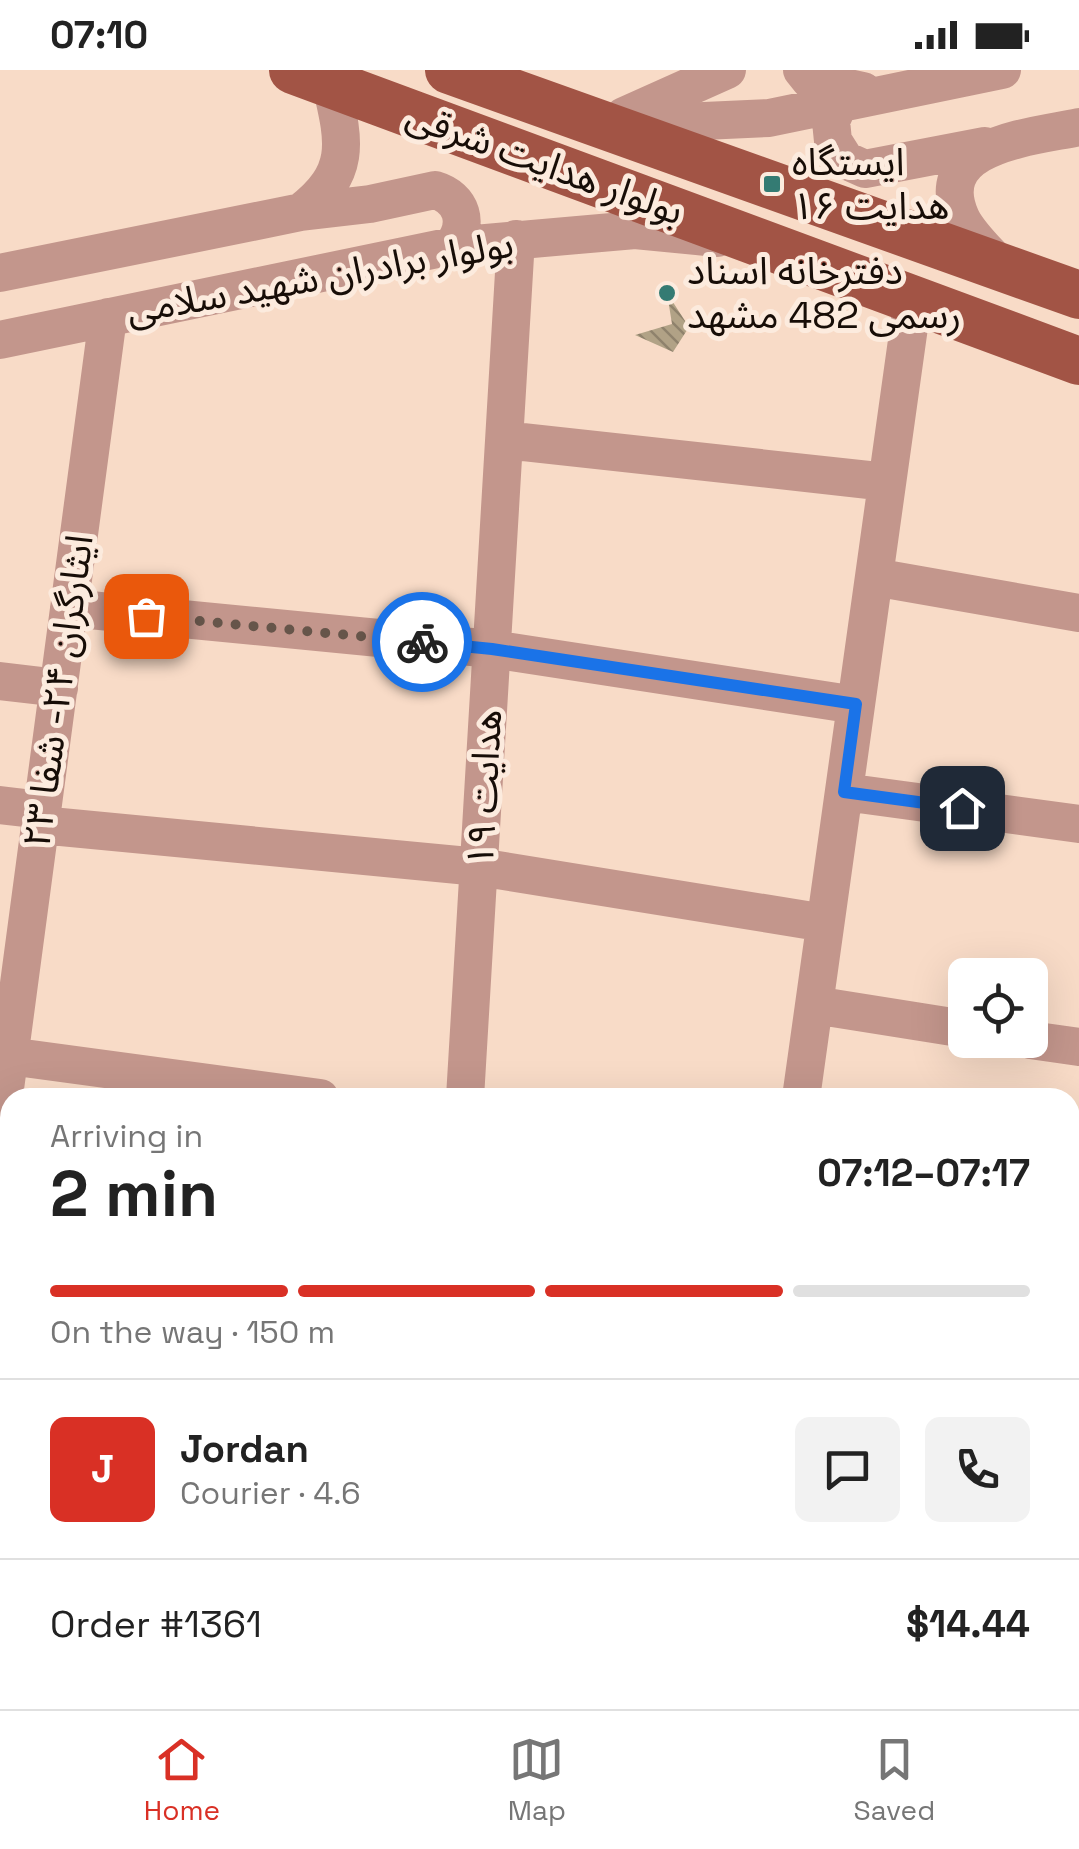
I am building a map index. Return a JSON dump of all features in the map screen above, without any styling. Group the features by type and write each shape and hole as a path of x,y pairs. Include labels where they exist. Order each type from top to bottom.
{"main road":[{"name":"بولوار هدایت شرقی","path":"449,70 1079,295"},
{"name":"بولوار هدایت شرقی","path":"312,77 1079,361"}],"street":[{"path":"604,125 727,70"},
{"path":"802,70 810,80 880,95"},
{"path":"604,125 769,118 1002,70"},
{"name":"بولوار برادران شهید سلامی","path":"0,273 301,212 321,197 335,176 343,140 312,77"},
{"path":"840,104 831,121 832,142 845,160 865,169 1079,127"},
{"path":"990,146 960,169 954,191 962,219 1000,266"},
{"path":"301,212 370,204 435,190 445,193 460,208 462,229 452,246"},
{"name":"بولوار برادران شهید سلامی","path":"0,340 452,246 634,230 762,242"},
{"name":"هدایت ۱۹","path":"466,1088 516,240"},
{"path":"802,1088 913,298"},
{"name":"ایثارگران ۲۴- شفا ۲۳","path":"5,1088 10,1056 12,951 41,818 108,317"},
{"path":"505,440 887,482"},
{"path":"874,577 1079,612"},
{"path":"69,608 492,649 856,704"},
{"path":"0,680 58,688"},
{"path":"844,792 1079,824"},
{"path":"0,805 41,818 479,867 825,923"},
{"path":"814,1005 948,1026"},
{"path":"1048,1043 1079,1048"},
{"path":"10,1056 246,1088"}],"building":[{"path":"667,293 689,327 673,352 635,335 672,324"}],"way so far":[{"path":"146,616 422,642"}],"place":[{"name":"ایستگاه هدایت ۱۶","path":"772,184"},
{"name":"دفترخانه اسناد رسمی 482 مشهد","path":"667,293"}],"route":[{"path":"422,642 856,704 844,792 962,808"}]}
